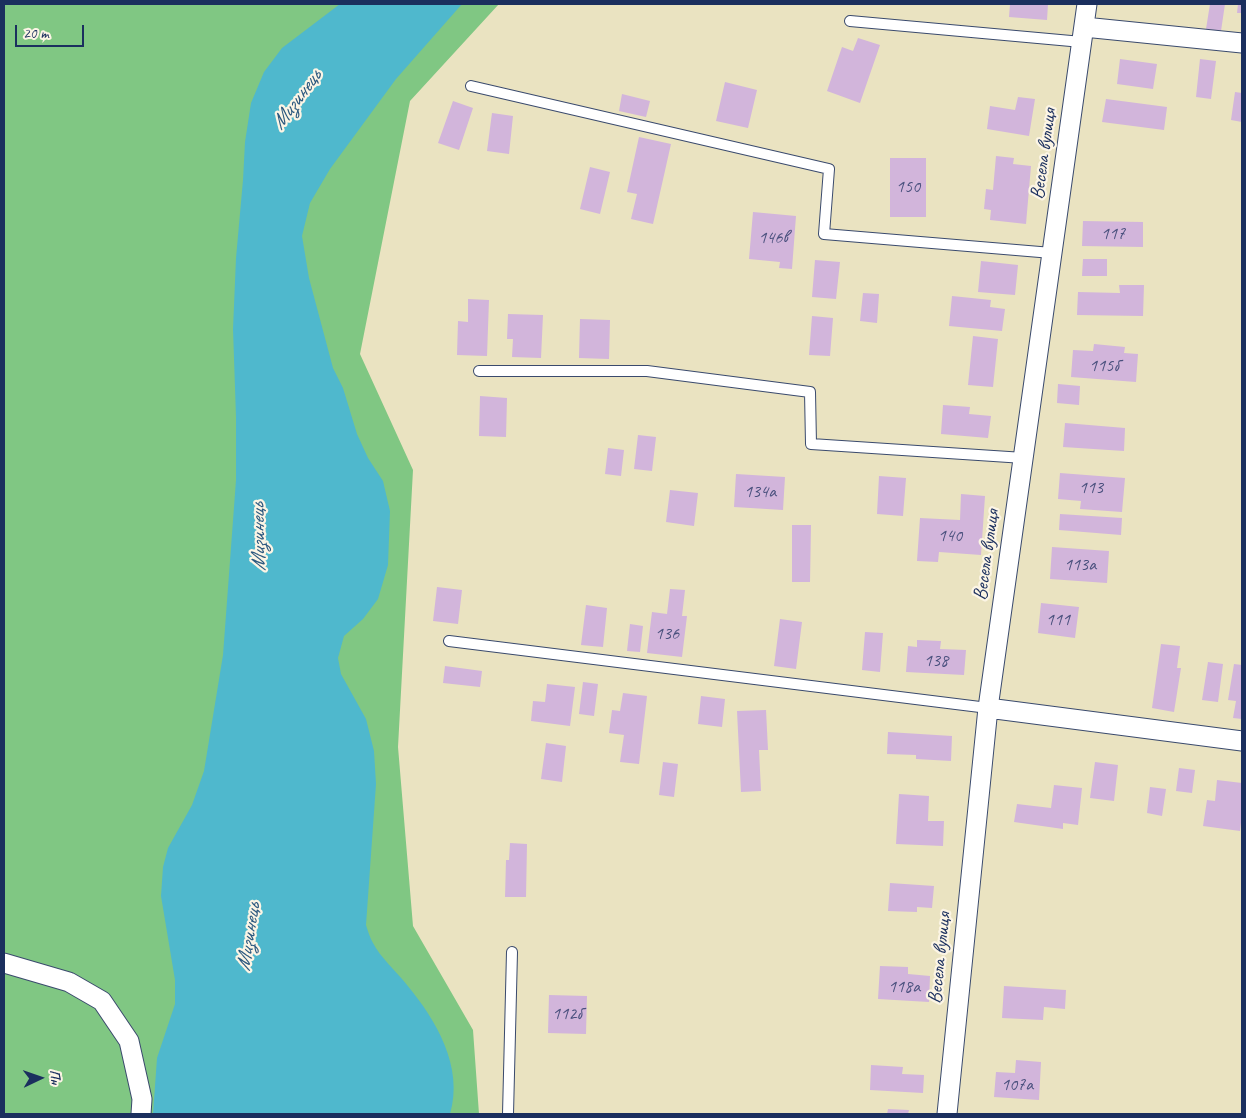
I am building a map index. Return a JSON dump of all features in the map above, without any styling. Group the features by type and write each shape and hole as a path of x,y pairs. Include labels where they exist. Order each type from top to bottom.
{"street":[{"name":"Весела вулиця","path":"946,1114 988,708 1087,4"},
{"path":"1083,34 1242,43"},
{"path":"988,708 1242,741"},
{"path":"4,963 69,982 102,1001 129,1041 142,1099 141,1114"}],"lane":[{"path":"850,21 1083,34"},
{"path":"471,86 829,169 824,234 1052,253"},
{"path":"479,371 647,371 810,392 811,444 1024,458"},
{"path":"448,641 988,708"},
{"path":"508,1114 512,952"}],"green space":[{"path":"4,4 499,4 410,101 360,354 413,470 398,747 413,926 473,1030 479,1114 4,1114"}],"water":[{"name":"Мизинець","path":"340,4 462,4 396,79 330,169 310,203 302,236 309,278 333,368 343,388 357,434 368,458 383,481 390,511 388,565 378,599 363,619 344,636 338,658 341,674 366,719 374,751 376,784 366,925 376,948 428,1013 445,1045 453,1079 450,1114 153,1114 157,1058 175,1004 175,980 161,896 163,867 168,848 192,805 204,771 223,655 236,480 233,329 236,258 245,142 251,103 264,72 282,48"}],"building":[{"path":"1010,4 1048,4 1047,20 1009,17"},
{"path":"1210,4 1225,4 1221,31 1206,29"},
{"path":"1238,4 1242,4 1242,13 1237,13"},
{"path":"858,38 880,45 860,103 827,91 842,47 853,51"},
{"path":"1120,59 1157,64 1153,89 1117,84"},
{"path":"1200,59 1216,61 1211,99 1196,97"},
{"path":"725,82 757,90 748,128 716,121"},
{"path":"1235,92 1242,93 1242,122 1231,120"},
{"path":"622,94 650,101 646,117 619,111"},
{"path":"1018,97 1035,99 1029,136 987,129 990,106 1015,110"},
{"path":"1106,99 1167,107 1164,130 1102,122"},
{"path":"453,101 473,108 459,150 438,143"},
{"path":"492,113 513,116 509,154 487,151"},
{"path":"639,137 671,144 653,224 631,219 637,194 627,192"},
{"path":"996,156 1014,158 1013,164 1031,166 1026,224 990,220 991,210 984,209 986,189 993,190"},
{"path":"890,158 926,158 926,217 890,217"},
{"path":"590,167 610,172 600,214 580,209"},
{"path":"753,212 796,216 792,269 779,268 780,262 749,259"},
{"path":"1083,221 1143,222 1143,247 1082,246"},
{"path":"1083,259 1107,259 1107,276 1082,276"},
{"path":"815,260 840,262 836,299 812,297"},
{"path":"981,261 1018,265 1015,295 978,292"},
{"path":"1119,285 1144,285 1143,316 1077,315 1078,292 1120,293"},
{"path":"863,293 879,294 877,323 860,321"},
{"path":"952,296 991,300 990,307 1005,309 1002,331 949,326"},
{"path":"468,299 489,300 487,356 457,355 458,321 468,322"},
{"path":"508,314 543,315 541,358 512,357 513,339 507,339"},
{"path":"812,316 833,318 830,356 809,355"},
{"path":"580,319 610,320 609,359 579,358"},
{"path":"973,336 998,339 993,387 968,385"},
{"path":"1094,344 1125,347 1124,353 1138,354 1136,382 1071,377 1073,350 1093,351"},
{"path":"1058,384 1080,386 1079,405 1057,403"},
{"path":"480,396 507,398 506,437 479,436"},
{"path":"943,405 970,407 969,414 991,416 988,438 941,434"},
{"path":"1065,423 1125,428 1124,451 1063,447"},
{"path":"638,435 656,437 652,471 634,469"},
{"path":"608,448 624,450 621,476 605,474"},
{"path":"1060,473 1125,478 1122,512 1080,509 1081,501 1058,499"},
{"path":"736,474 785,477 783,510 734,507"},
{"path":"879,476 906,478 903,516 877,514"},
{"path":"670,490 698,493 694,526 666,522"},
{"path":"961,494 985,496 981,555 939,552 938,562 917,561 920,518 960,520"},
{"path":"1060,514 1122,518 1121,535 1059,530"},
{"path":"792,525 811,525 810,582 792,582"},
{"path":"1052,547 1109,551 1107,583 1050,579"},
{"path":"437,587 462,590 458,624 433,621"},
{"path":"670,589 685,590 682,616 687,616 682,657 647,653 652,612 667,614"},
{"path":"1041,603 1079,607 1075,638 1038,633"},
{"path":"586,605 607,608 603,647 581,645"},
{"path":"780,619 802,622 796,669 774,666"},
{"path":"630,624 643,626 640,652 627,651"},
{"path":"865,632 883,633 880,672 862,670"},
{"path":"917,640 941,641 940,649 966,650 964,675 906,672 908,646 917,647"},
{"path":"1161,644 1180,646 1177,668 1181,668 1174,712 1152,708"},
{"path":"1208,662 1223,664 1218,702 1202,700"},
{"path":"1234,664 1242,665 1242,719 1233,718 1236,701 1228,700"},
{"path":"445,666 482,671 480,687 443,683"},
{"path":"583,682 598,684 594,716 579,714"},
{"path":"547,684 575,687 570,726 531,721 533,701 545,702"},
{"path":"623,693 647,696 639,764 620,762 624,735 609,733 612,710 620,711"},
{"path":"701,696 725,699 722,727 698,724"},
{"path":"766,710 768,750 759,750 761,791 741,792 737,711"},
{"path":"888,732 952,736 951,761 916,759 916,755 887,754"},
{"path":"546,743 566,746 562,782 541,779"},
{"path":"663,762 678,764 674,797 659,795"},
{"path":"1095,762 1118,765 1114,801 1090,798"},
{"path":"1179,768 1195,770 1192,793 1176,791"},
{"path":"1217,780 1242,783 1240,831 1203,826 1207,800 1215,801"},
{"path":"1054,785 1082,788 1078,825 1063,823 1063,829 1014,822 1017,804 1051,808"},
{"path":"1150,787 1166,789 1162,816 1147,813"},
{"path":"899,794 929,796 928,821 944,821 943,846 896,844"},
{"path":"510,843 527,844 526,897 505,897 506,860 509,860"},
{"path":"890,883 934,886 932,908 917,907 917,912 888,911"},
{"path":"880,966 908,967 908,974 930,976 929,1002 878,999"},
{"path":"1004,986 1066,990 1065,1009 1044,1007 1043,1020 1002,1018"},
{"path":"549,995 587,996 586,1034 548,1033"},
{"path":"1016,1060 1041,1062 1039,1100 994,1097 996,1072 1015,1073"},
{"path":"871,1065 903,1067 902,1074 924,1075 923,1093 870,1090"},
{"path":"888,1109 909,1110 908,1114 887,1114"}]}
